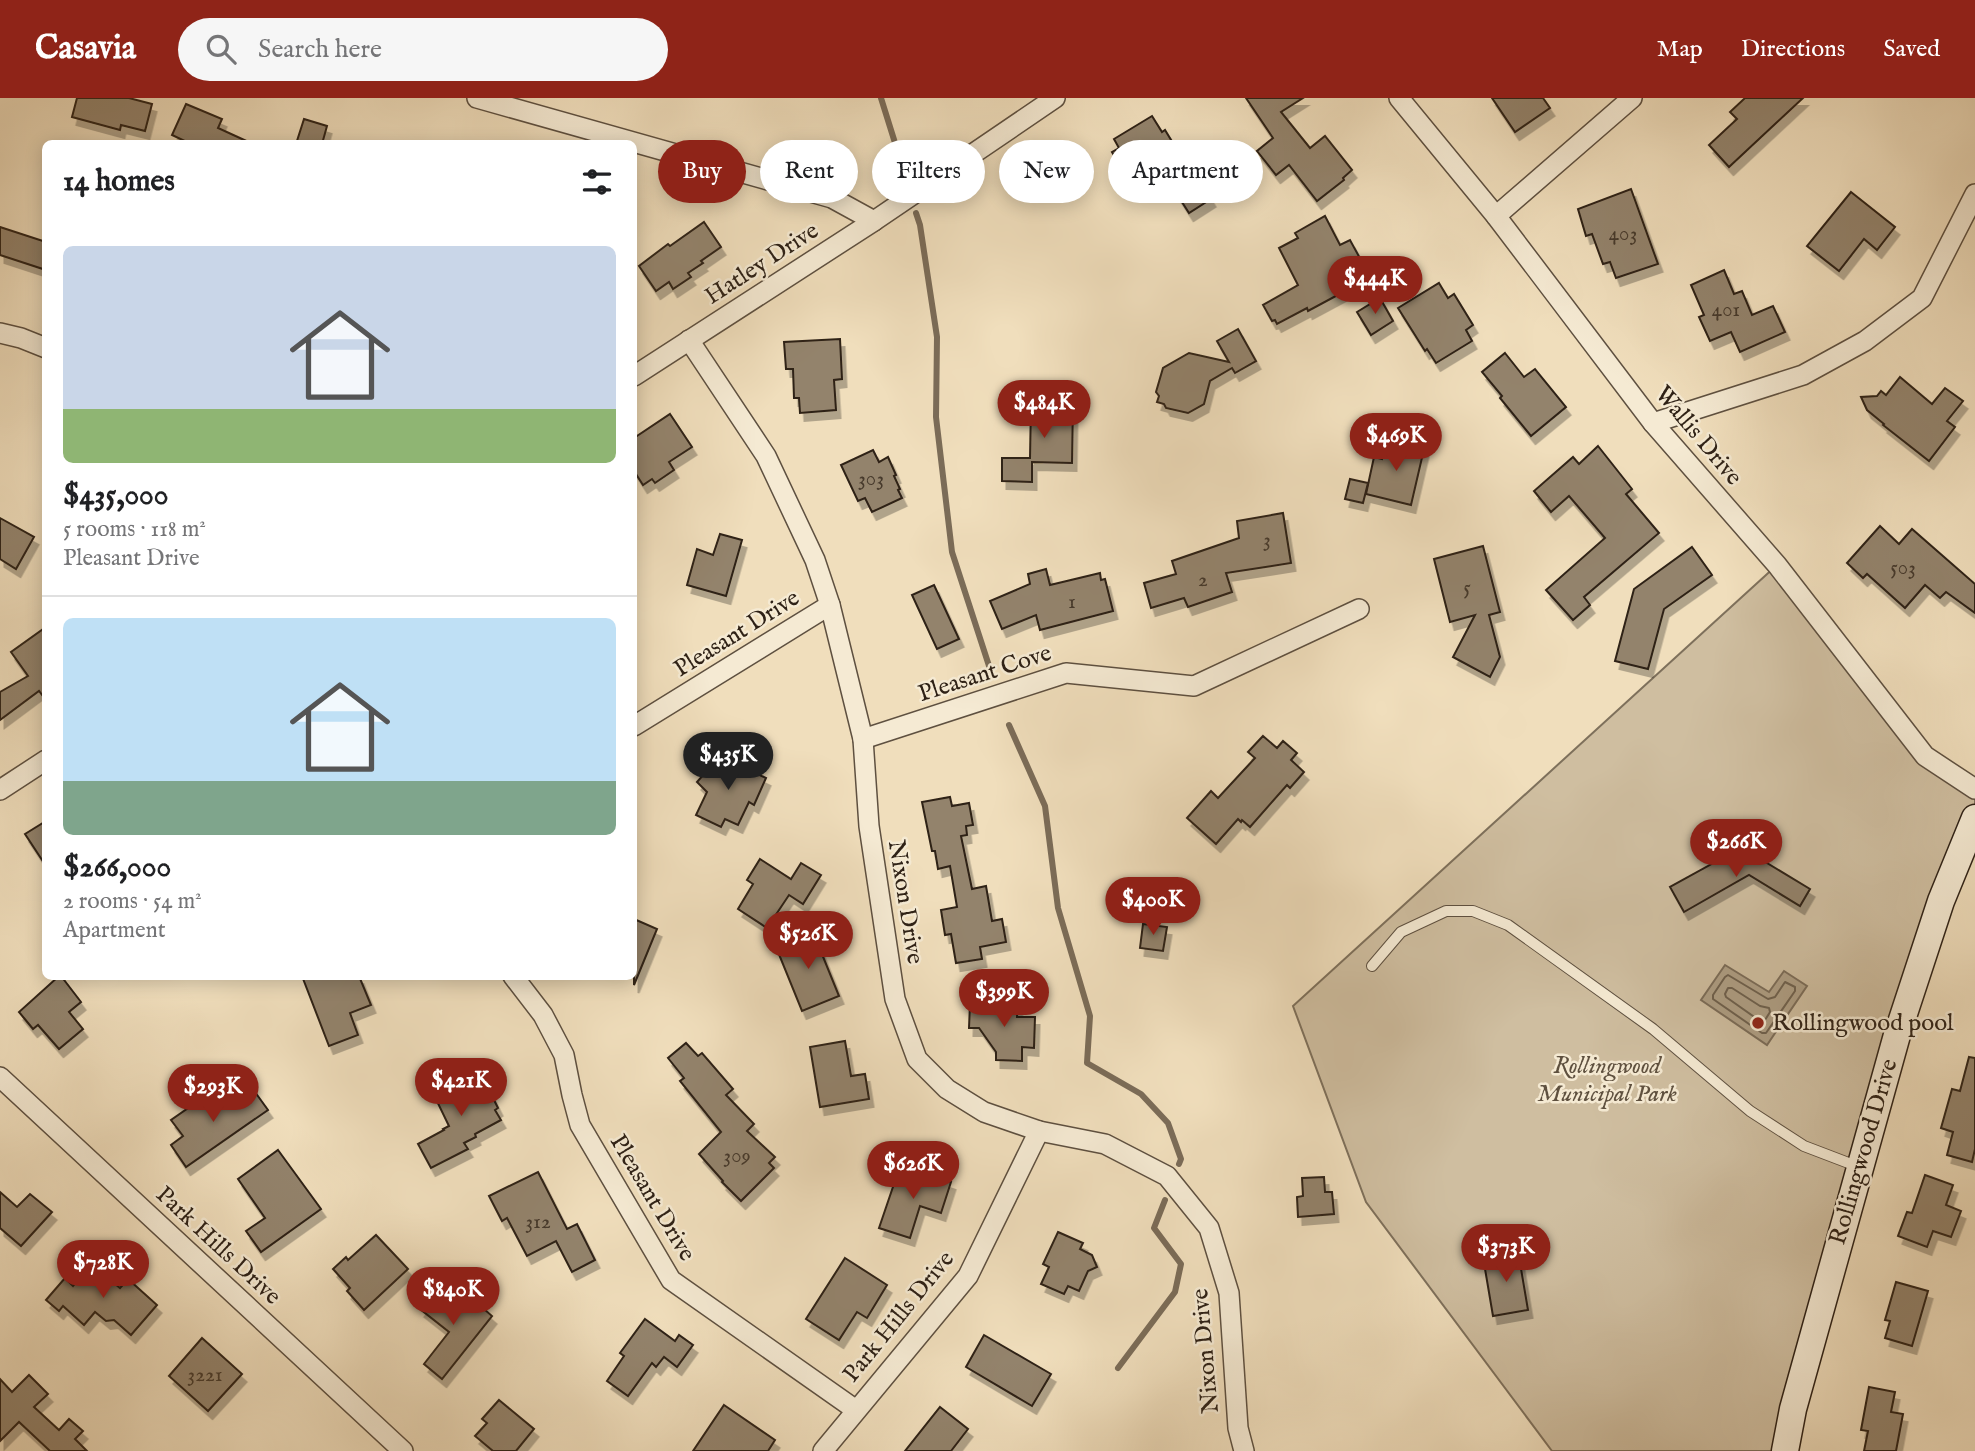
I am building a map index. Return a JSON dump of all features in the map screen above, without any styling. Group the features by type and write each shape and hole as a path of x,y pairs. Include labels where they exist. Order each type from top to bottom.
{"street":[{"path":"477,98 626,140"},
{"name":"Hatley Drive","path":"637,374 874,221 1055,98"},
{"name":"Wallis Drive","path":"1399,98 1496,216 1653,423 1777,565 1925,756 1975,789"},
{"path":"1496,216 1632,98"},
{"path":"637,143 832,198 874,221"},
{"path":"1653,423 1804,374 1866,341 1922,298 1975,194"},
{"path":"0,333 42,346"},
{"name":"Nixon Drive","path":"689,340 766,456 816,560 830,605 863,739 869,826 895,999 917,1059 947,1089 984,1112 1039,1131 1105,1144 1167,1176 1209,1228 1229,1293 1238,1428 1244,1451"},
{"name":"Pleasant Drive","path":"637,724 830,605"},
{"name":"Pleasant Cove","path":"863,739 1066,673 1194,685 1359,609"},
{"path":"0,790 42,763"},
{"name":"Rollingwood Drive","path":"1785,1451 1793,1409 1897,1035 1941,901 1975,818"},
{"name":"Pleasant Drive","path":"516,980 543,1015 564,1055 580,1125 671,1280 856,1410"},
{"name":"Park Hills Drive","path":"0,1077 403,1451"},
{"name":"Park Hills Drive","path":"822,1451 968,1276 1039,1131"}],"lane":[{"path":"1372,966 1401,932 1446,911 1473,911 1508,925 1653,1029 1750,1111 1804,1146 1859,1168"}],"green space":[{"name":"Rollingwood Municipal Park","path":"1777,565 1925,756 1975,789 1975,818 1785,1451 1552,1451 1366,1202 1293,1006"}],"water":[{"name":"Rollingwood pool","path":"1725,965 1769,992 1784,971 1807,986 1767,1045 1701,1000"}],"building":[{"path":"77,98 129,98 152,104 145,131 121,125 120,130 72,117"},
{"path":"1246,98 1303,98 1281,112 1310,148 1325,136 1352,170 1344,180 1317,201 1289,165 1276,175 1263,159 1263,146 1273,138"},
{"path":"1492,98 1543,98 1550,108 1515,132"},
{"path":"1745,98 1803,98 1729,167 1709,145 1737,119 1730,112"},
{"path":"186,104 222,119 218,128 244,140 183,140 172,135"},
{"path":"1152,116 1162,132 1165,130 1171,140 1115,140"},
{"path":"304,119 327,126 323,140 297,140"},
{"path":"1631,189 1658,264 1616,278 1610,262 1603,264 1592,234 1586,236 1578,209"},
{"path":"1851,192 1895,227 1877,250 1864,239 1839,271 1807,246"},
{"path":"1183,203 1205,203 1189,213"},
{"path":"1325,216 1340,245 1350,240 1362,262 1339,275 1347,290 1277,324 1275,320 1272,321 1263,305 1298,285 1279,248 1298,238 1295,233"},
{"path":"704,222 721,247 688,273 691,277 673,289 669,282 656,291 639,266"},
{"path":"0,227 42,241 42,269 0,255"},
{"path":"1724,270 1734,294 1742,291 1752,315 1773,306 1785,332 1740,352 1731,332 1710,341 1699,317 1704,315 1691,285"},
{"path":"1439,283 1448,298 1454,294 1473,325 1466,330 1472,341 1436,363 1427,349 1425,351 1398,308"},
{"path":"1380,298 1393,321 1371,335 1357,312"},
{"path":"1238,329 1256,361 1235,373 1232,368 1210,381 1204,404 1188,413 1166,408 1164,404 1157,402 1159,396 1156,392 1163,368 1189,353 1229,362 1217,341"},
{"path":"840,339 842,379 834,380 836,410 800,413 799,398 794,398 793,369 786,369 784,342"},
{"path":"1505,353 1524,377 1535,369 1566,407 1531,436 1482,372"},
{"path":"1900,377 1932,404 1945,388 1963,401 1947,421 1955,427 1929,461 1867,410 1861,397 1877,396 1881,391 1886,395"},
{"path":"1073,402 1072,463 1032,462 1032,482 1002,481 1002,458 1030,458 1031,403"},
{"path":"670,414 692,447 669,462 674,470 655,483 652,479 643,485 637,476 637,436"},
{"path":"1386,440 1424,449 1411,505 1366,494 1374,457 1382,459"},
{"path":"1598,446 1632,489 1626,494 1659,533 1584,597 1590,605 1573,620 1546,590 1605,538 1569,496 1551,512 1534,491 1573,457 1579,464"},
{"path":"873,450 879,462 888,457 902,498 872,512 865,498 858,501 841,465"},
{"path":"1350,479 1368,483 1363,503 1345,499"},
{"path":"1283,513 1291,563 1226,573 1232,592 1188,607 1184,598 1151,608 1144,583 1176,574 1172,561 1239,538 1237,521"},
{"path":"0,518 34,537 16,569 0,559"},
{"path":"1880,526 1899,544 1912,529 1975,584 1975,613 1946,592 1940,598 1925,585 1905,608 1867,574 1863,578 1847,563"},
{"path":"720,534 742,540 726,596 687,585 697,549 713,555"},
{"path":"1483,546 1500,612 1489,615 1500,657 1490,677 1453,657 1475,615 1450,622 1434,559"},
{"path":"1692,547 1712,575 1664,609 1648,669 1615,661 1634,589"},
{"path":"1046,569 1050,585 1100,573 1101,580 1105,579 1113,611 1040,630 1036,615 1002,629 990,601 1030,584 1028,574"},
{"path":"934,585 959,639 937,649 912,595"},
{"path":"42,630 42,695 39,691 0,720 0,692 28,676 11,652"},
{"path":"1263,736 1277,748 1283,741 1297,753 1291,760 1304,772 1290,788 1287,785 1250,827 1238,819 1216,844 1187,818 1211,791 1218,798 1255,758 1248,752"},
{"path":"720,756 766,778 754,805 749,802 738,825 725,819 721,827 696,815 707,792 697,782"},
{"path":"950,797 952,806 969,803 973,825 966,826 967,835 961,836 972,889 986,886 992,921 1002,919 1006,942 980,947 982,959 956,963 951,934 945,935 941,910 957,907 950,866 938,869 922,802"},
{"path":"42,823 42,860 25,834"},
{"path":"1734,843 1810,889 1800,906 1749,875 1684,912 1670,887 1726,856"},
{"path":"760,859 791,879 801,863 821,875 803,904 789,895 767,928 738,909 753,884 747,880"},
{"path":"637,920 657,929 637,978"},
{"path":"1143,924 1167,927 1163,951 1140,948"},
{"path":"813,932 839,996 802,1011 776,947"},
{"path":"55,980 64,980 81,1002 69,1012 83,1029 59,1049 38,1025 33,1029 19,1012"},
{"path":"304,980 361,980 371,1005 350,1013 358,1035 329,1046"},
{"path":"992,1001 1018,1002 1017,1017 1035,1017 1034,1048 1022,1047 1022,1061 996,1060 996,1052 979,1028 969,1028 970,1004 992,1005"},
{"path":"845,1041 851,1076 865,1074 869,1099 820,1107 810,1047"},
{"path":"686,1043 698,1056 702,1053 733,1089 726,1095 754,1124 747,1131 775,1157 769,1163 774,1168 741,1201 699,1154 721,1132 680,1081 684,1078 668,1058"},
{"path":"1969,1057 1975,1058 1975,1149 1972,1162 1947,1155 1953,1132 1941,1128 1952,1089 1960,1091"},
{"path":"479,1070 501,1120 464,1143 468,1149 431,1168 418,1144 449,1126 433,1093"},
{"path":"228,1089 238,1103 255,1092 268,1110 186,1167 171,1145 183,1136 171,1120 207,1095 211,1101"},
{"path":"278,1150 321,1209 261,1252 246,1231 265,1218 238,1179"},
{"path":"905,1167 951,1182 941,1213 920,1206 910,1238 879,1228 894,1184 899,1185"},
{"path":"538,1172 567,1229 577,1224 595,1260 572,1272 556,1241 527,1256 507,1218 502,1221 489,1196"},
{"path":"1925,1175 1953,1185 1946,1205 1961,1211 1951,1237 1933,1231 1927,1247 1898,1236 1907,1212 1912,1213"},
{"path":"1324,1177 1325,1192 1332,1192 1334,1214 1298,1217 1297,1197 1303,1196 1302,1178"},
{"path":"0,1192 17,1207 30,1194 52,1212 21,1246 0,1228"},
{"path":"1058,1232 1083,1243 1080,1249 1092,1255 1097,1267 1088,1271 1079,1291 1068,1286 1064,1294 1041,1284 1049,1267 1043,1264"},
{"path":"376,1235 408,1269 364,1310 347,1291 350,1288 333,1269 346,1257 348,1260"},
{"path":"1518,1251 1528,1310 1493,1316 1484,1263 1497,1260 1496,1255"},
{"path":"845,1258 887,1285 867,1318 857,1312 839,1340 806,1319"},
{"path":"92,1264 120,1288 128,1279 157,1305 131,1335 114,1320 106,1321 95,1312 84,1325 63,1306 59,1311 46,1300 65,1278 73,1286"},
{"path":"1896,1282 1928,1291 1912,1346 1885,1338 1890,1321 1885,1320"},
{"path":"441,1283 472,1307 476,1302 492,1316 442,1379 424,1364 449,1332 420,1309"},
{"path":"645,1319 675,1341 679,1335 693,1345 677,1367 664,1357 656,1367 652,1363 628,1396 607,1381 624,1356 620,1353"},
{"path":"984,1335 1051,1374 1032,1406 966,1367"},
{"path":"202,1338 242,1374 208,1411 169,1376"},
{"path":"29,1375 48,1394 34,1407 59,1430 69,1419 83,1431 75,1439 87,1451 50,1451 19,1422 0,1441 0,1379 12,1392"},
{"path":"1869,1387 1895,1392 1891,1412 1903,1414 1896,1451 1864,1451 1868,1431 1861,1430"},
{"path":"499,1400 534,1429 516,1451 493,1451 475,1436 487,1423 482,1419"},
{"path":"724,1405 775,1440 768,1451 693,1451"},
{"path":"940,1407 968,1429 951,1451 905,1451"}],"waterway":[{"path":"881,98 894,140"},
{"path":"916,213 937,337 936,417 952,552 991,672"},
{"path":"1009,725 1045,806 1058,908 1090,1016 1087,1063 1141,1094 1168,1123 1181,1159 1179,1164"},
{"path":"1118,1368 1175,1292 1181,1264 1154,1228 1165,1200"}],"place":[{"name":"Rollingwood pool","path":"1758,1023"}]}
